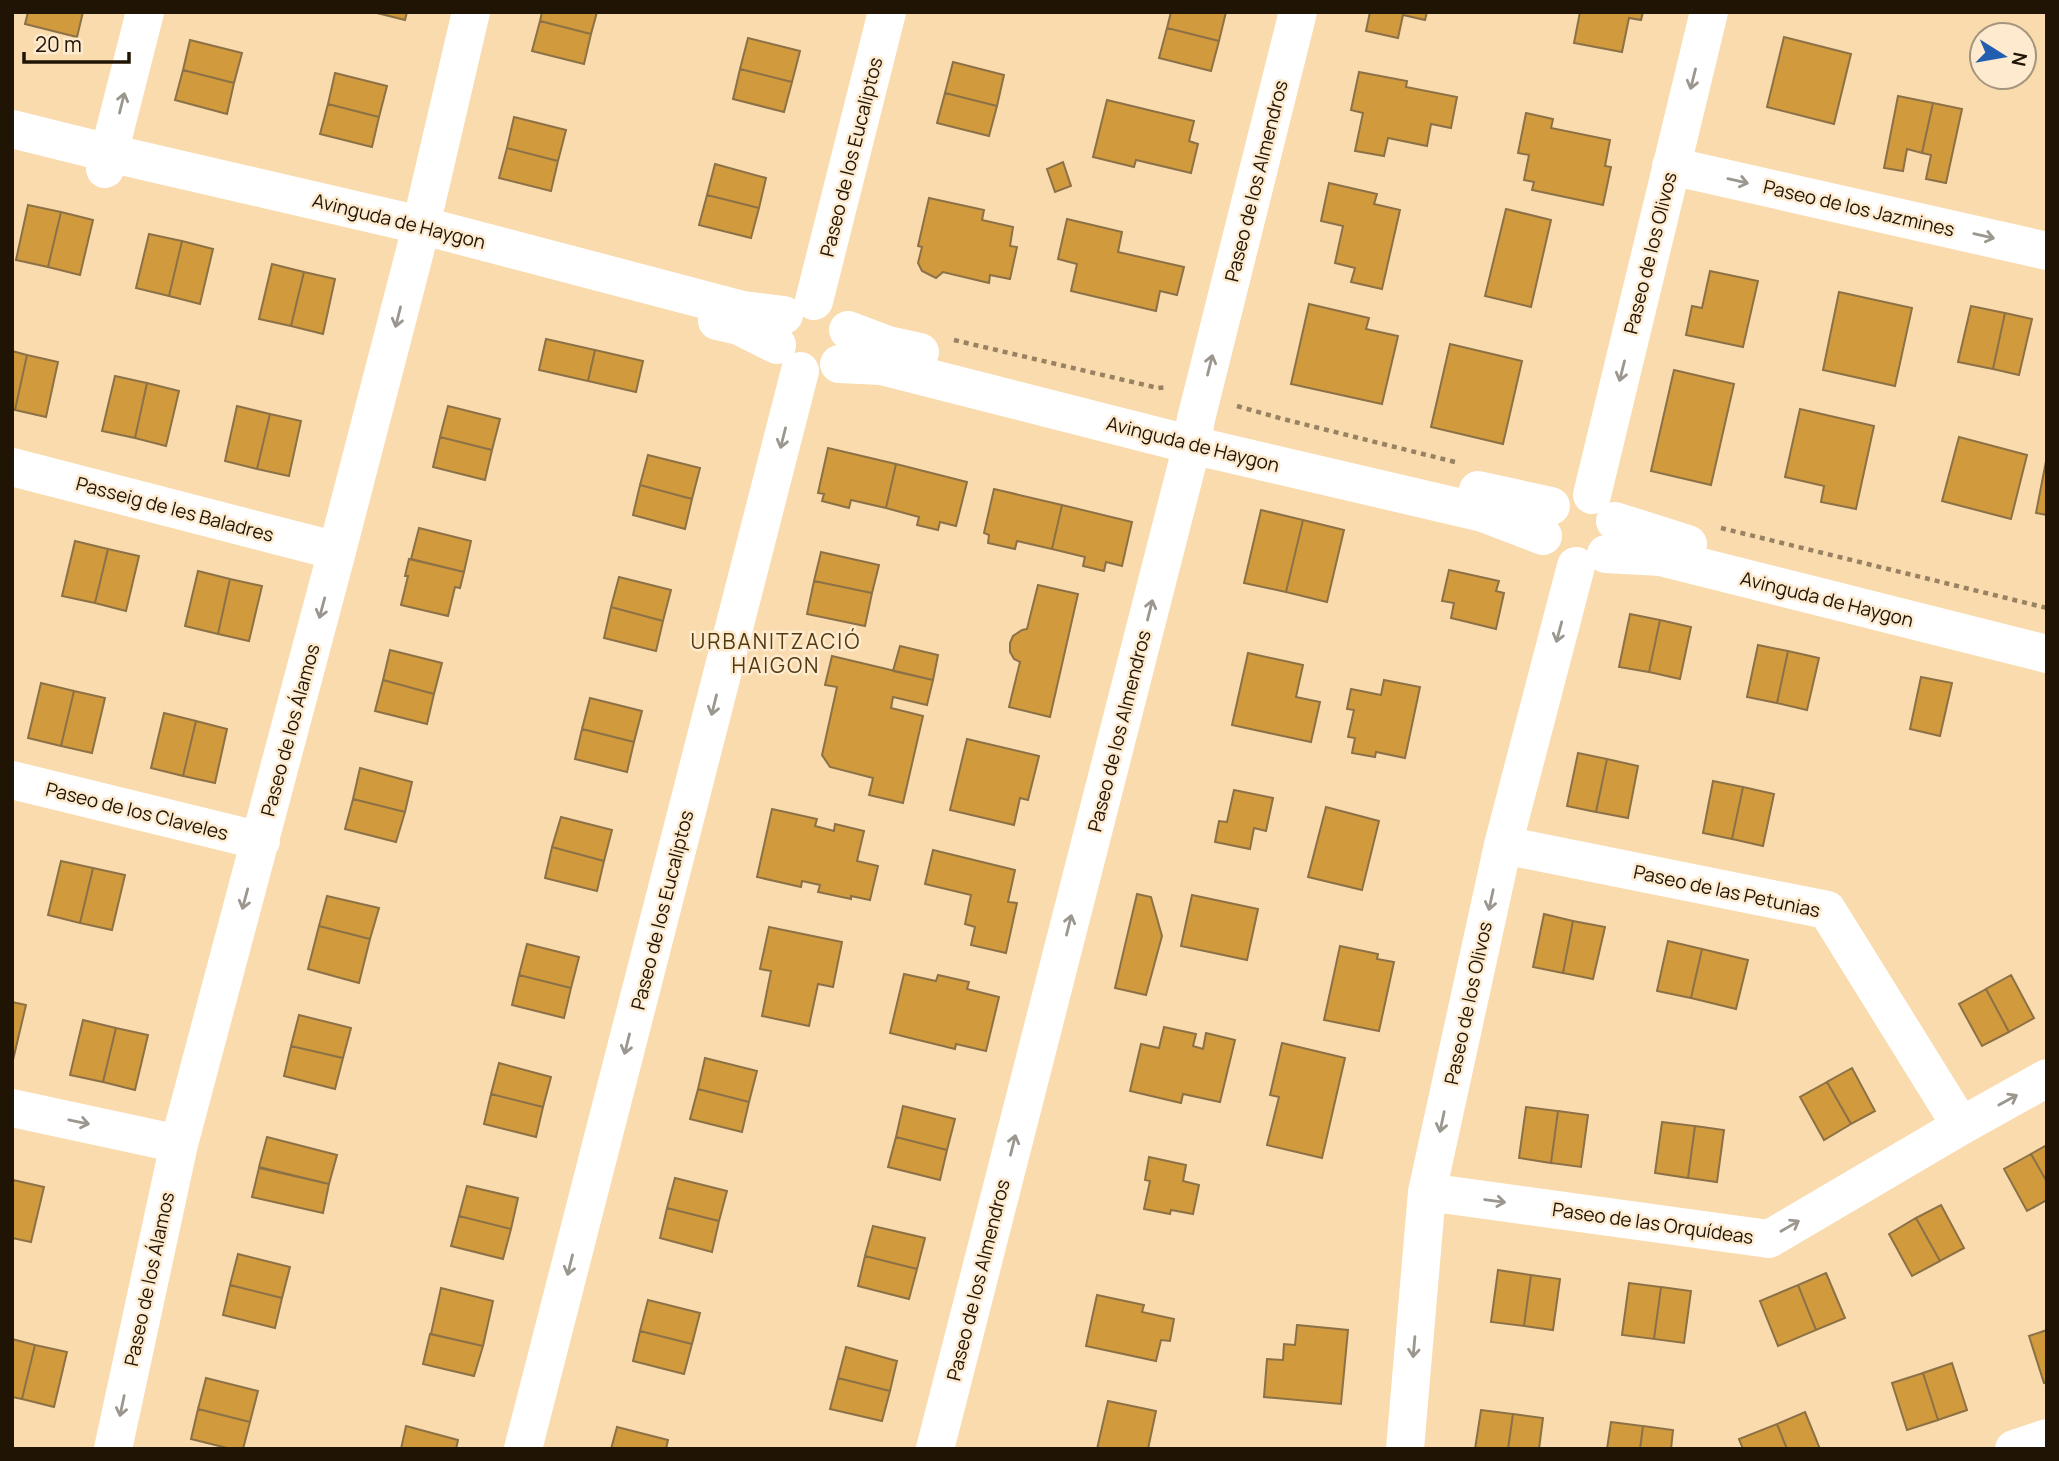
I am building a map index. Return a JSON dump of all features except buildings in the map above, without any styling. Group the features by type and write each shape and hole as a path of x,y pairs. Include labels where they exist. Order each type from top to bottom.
{"street":[{"path":"107,161 145,12"},
{"name":"Paseo de los Álamos","path":"113,1449 178,1144 337,551 417,238 471,12"},
{"name":"Paseo de los Eucaliptos","path":"523,1449 794,333 887,12"},
{"name":"Paseo de los Almendros","path":"935,1449 1298,12"},
{"name":"Paseo de los Olivos","path":"1405,1449 1427,1192 1503,845 1597,534 1671,166 1709,12"},
{"name":"Avinguda de Haygon","path":"12,129 107,161"},
{"name":"Avinguda de Haygon","path":"12,145 107,161 417,238 738,326 794,333 832,307 845,321 844,347 882,366 1197,417 1483,513 1547,521"},
{"name":"Paseo de los Jazmines","path":"1671,166 2047,251"},
{"path":"794,333 809,375 830,371 844,347"},
{"name":"Passeig de les Baladres","path":"12,467 337,551"},
{"path":"1581,493 1597,534 1559,560 1548,549 1547,521 1563,496 1581,493"},
{"name":"Avinguda de Haygon","path":"1597,534 1665,538 2047,635"},
{"name":"Avinguda de Haygon","path":"1597,534 1661,557 2047,654"},
{"name":"Paseo de los Claveles","path":"12,780 261,841"},
{"name":"Paseo de las Petunias","path":"1503,845 1827,911 1961,1126"},
{"name":"Paseo de las Orquídeas","path":"1427,1192 1769,1238 2047,1078"},
{"path":"12,1108 178,1144"},
{"path":"2014,1449 2047,1438"}],"path":[{"path":"947,338 1158,388 1197,417 1235,405 1467,465"},
{"path":"1716,527 2047,608"}],"district":[{"name":"URBANITZACIÓ HAIGON","path":"776,654"}]}
